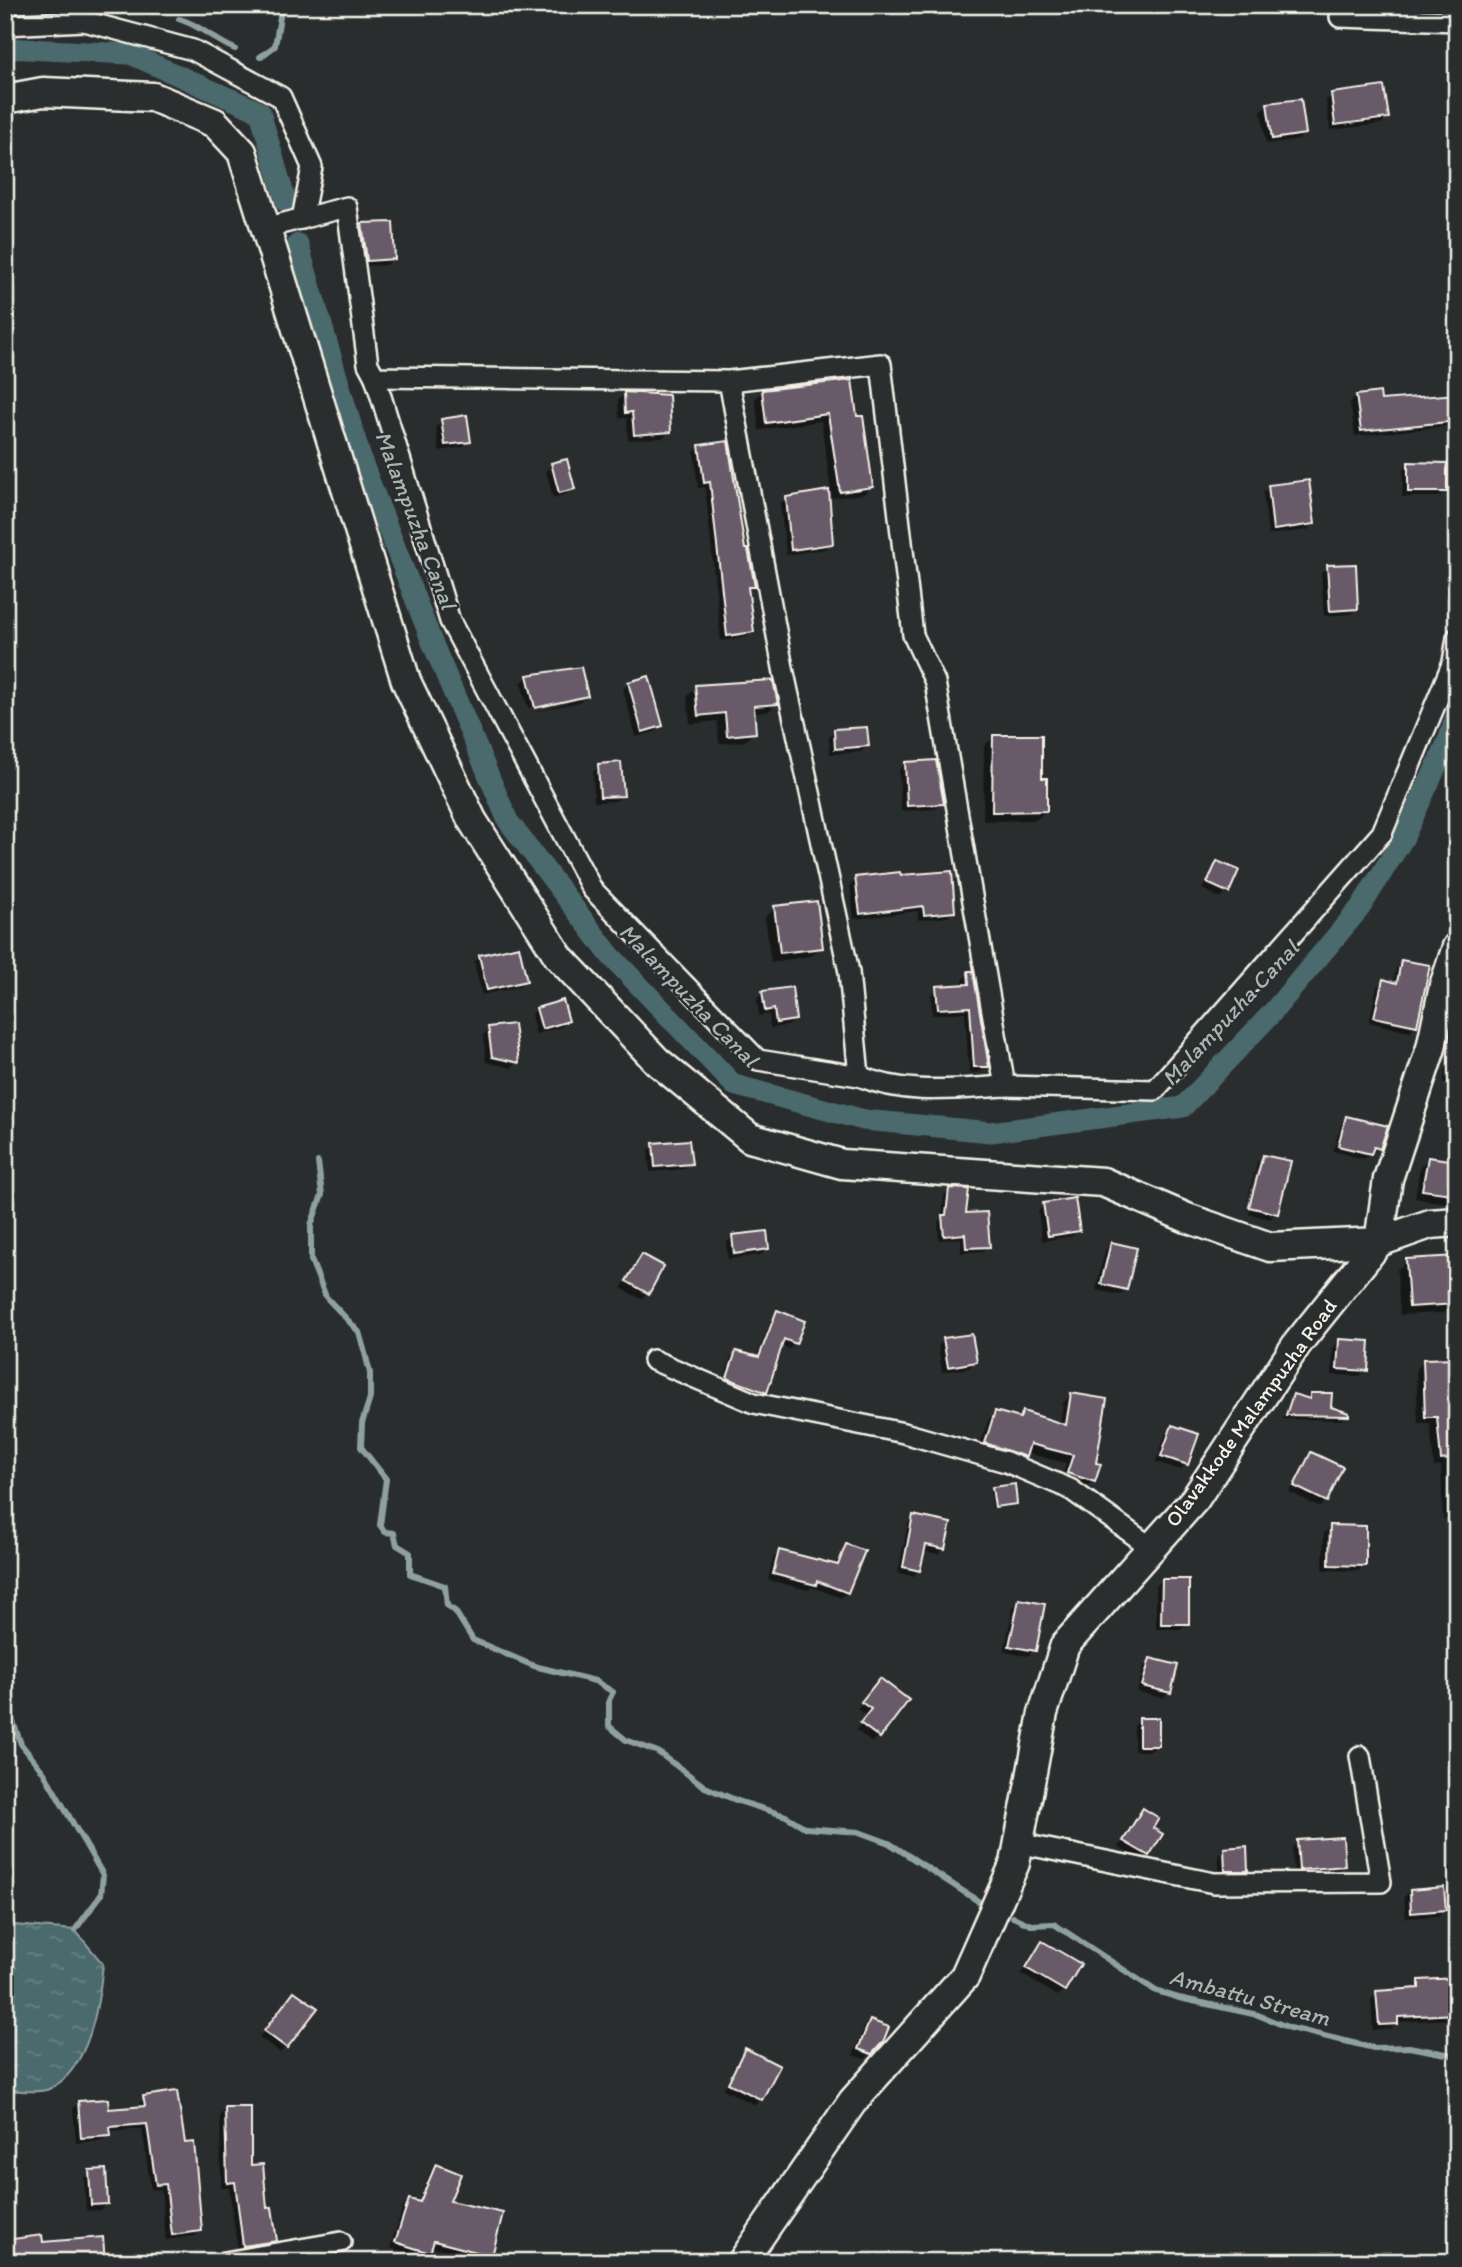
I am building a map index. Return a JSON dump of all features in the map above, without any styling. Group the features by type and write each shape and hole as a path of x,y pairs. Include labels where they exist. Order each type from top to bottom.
{"street":[{"path":"1340,17 1457,21"},
{"path":"5,25 84,21 192,50 281,96 312,167 302,219"},
{"path":"5,99 43,92 152,97 215,123 242,152 271,225 407,681 472,820 559,957 657,1061 750,1138 842,1164 1103,1182 1187,1218 1270,1247 1379,1241 1430,1224 1457,1222"},
{"path":"271,225 347,207 368,364 375,377 450,621 592,889 758,1060 859,1076 886,1087 923,1092 1005,1086 1155,1090 1382,833 1452,662 1457,638"},
{"path":"375,377 729,381 881,364 914,635 935,682 1005,1086"},
{"path":"729,381 784,673 849,972 859,1076"},
{"path":"1379,1241 1388,1179 1431,1048 1444,986 1457,947"},
{"name":"Olavakkode Malampuzha Road","path":"742,2262 853,2101 965,1976 1015,1863 1043,1713 1065,1645 1195,1499 1297,1344 1379,1241"},
{"path":"653,1360 754,1404 904,1433 1006,1462 1070,1489 1152,1548"},
{"path":"1018,1843 1214,1883 1381,1882 1360,1756"},
{"path":"225,2262 341,2242"}],"water":[{"path":"14,1925 75,1930 103,1964 95,2016 83,2051 63,2080 49,2089 33,2092 5,2090 5,1930"}],"building":[{"path":"1384,86 1389,118 1335,125 1331,93"},
{"path":"1301,99 1306,134 1272,139 1267,103"},
{"path":"393,222 395,259 367,261 362,223"},
{"path":"852,380 857,416 863,416 873,487 840,492 828,414 766,423 762,390"},
{"path":"624,392 669,395 671,432 634,435 632,412 625,413"},
{"path":"1380,392 1381,400 1457,394 1457,421 1361,431 1356,395"},
{"path":"467,415 471,442 445,445 441,419"},
{"path":"728,441 745,549 748,549 755,587 748,587 754,632 727,636 710,482 704,483 699,445"},
{"path":"567,459 575,489 559,493 551,463"},
{"path":"1408,462 1447,463 1447,492 1408,492"},
{"path":"1309,480 1315,524 1273,530 1268,485"},
{"path":"829,490 833,544 791,550 786,497"},
{"path":"1356,564 1358,609 1330,611 1327,565"},
{"path":"581,667 588,696 535,708 527,675"},
{"path":"649,676 663,726 642,732 628,682"},
{"path":"773,680 778,704 754,706 756,733 727,736 725,713 698,716 695,685"},
{"path":"867,727 869,746 835,749 834,729"},
{"path":"993,735 1042,735 1042,778 1047,778 1047,811 992,812"},
{"path":"936,760 944,804 907,806 905,762"},
{"path":"621,762 624,796 600,797 598,764"},
{"path":"1217,861 1239,870 1229,893 1207,883"},
{"path":"952,871 955,912 924,915 923,906 860,914 855,877 900,872 901,875"},
{"path":"817,901 823,948 780,953 774,906"},
{"path":"519,946 527,981 487,990 479,955"},
{"path":"1401,960 1430,965 1417,1026 1374,1017 1383,979 1397,983"},
{"path":"968,971 973,971 989,1067 974,1067 970,1007 938,1009 936,986 969,984"},
{"path":"792,987 796,1020 776,1023 774,1009 765,1011 762,991"},
{"path":"563,1000 569,1021 542,1029 536,1008"},
{"path":"514,1024 519,1063 492,1057 488,1027"},
{"path":"1346,1116 1388,1126 1380,1149 1374,1147 1371,1154 1338,1146"},
{"path":"689,1140 692,1164 655,1167 653,1143"},
{"path":"1263,1155 1291,1161 1278,1214 1249,1207"},
{"path":"1428,1157 1457,1161 1451,1194 1422,1190"},
{"path":"949,1188 969,1189 966,1213 987,1212 990,1247 966,1248 965,1234 944,1236 942,1215 946,1215"},
{"path":"1075,1198 1080,1231 1048,1236 1043,1203"},
{"path":"767,1231 769,1249 734,1254 732,1235"},
{"path":"1111,1242 1137,1248 1127,1290 1101,1284"},
{"path":"642,1254 664,1266 649,1294 626,1281"},
{"path":"1457,1256 1457,1304 1409,1307 1406,1259"},
{"path":"777,1310 805,1321 796,1344 784,1339 767,1393 727,1378 736,1351 759,1357"},
{"path":"972,1334 977,1362 948,1367 943,1338"},
{"path":"1339,1339 1370,1341 1368,1371 1337,1369"},
{"path":"1457,1358 1457,1458 1441,1460 1437,1417 1425,1417 1423,1359"},
{"path":"1071,1393 1107,1399 1096,1463 1101,1464 1095,1482 1067,1473 1073,1455 1030,1444 1026,1457 985,1443 995,1411 1020,1418 1023,1411 1066,1425"},
{"path":"1310,1393 1332,1393 1331,1407 1349,1413 1349,1416 1286,1415 1293,1394 1310,1399"},
{"path":"1172,1425 1199,1434 1188,1465 1161,1456"},
{"path":"1311,1452 1343,1467 1327,1502 1294,1486"},
{"path":"1015,1484 1017,1504 995,1507 992,1487"},
{"path":"913,1515 951,1523 945,1549 926,1545 920,1571 903,1567"},
{"path":"1330,1525 1366,1526 1366,1566 1329,1565"},
{"path":"846,1544 865,1551 848,1593 817,1581 816,1585 773,1574 779,1550 838,1565"},
{"path":"1162,1579 1189,1579 1189,1624 1161,1624"},
{"path":"1019,1599 1045,1604 1036,1651 1009,1646"},
{"path":"1150,1658 1178,1665 1171,1693 1142,1686"},
{"path":"880,1678 909,1700 880,1738 860,1723 871,1709 861,1702"},
{"path":"1139,1718 1159,1718 1159,1746 1139,1746"},
{"path":"1143,1808 1159,1818 1153,1828 1163,1834 1149,1856 1123,1841"},
{"path":"1343,1837 1345,1866 1299,1870 1297,1840"},
{"path":"1247,1846 1248,1871 1225,1871 1224,1848"},
{"path":"1444,1887 1446,1910 1411,1913 1410,1890"},
{"path":"1042,1941 1081,1964 1065,1991 1026,1968"},
{"path":"1457,1978 1457,2014 1398,2017 1398,2024 1379,2025 1376,1991 1419,1988 1419,1980"},
{"path":"294,1991 318,2008 287,2048 264,2031"},
{"path":"870,2020 889,2027 883,2042 872,2054 858,2049"},
{"path":"745,2048 780,2066 762,2100 728,2083"},
{"path":"177,2091 185,2143 194,2142 202,2231 172,2235 166,2184 156,2185 147,2124 110,2127 111,2136 81,2138 78,2101 108,2099 109,2109 145,2106 143,2096"},
{"path":"225,2107 251,2107 251,2165 263,2164 267,2208 272,2207 277,2241 243,2246 235,2182 227,2183"},
{"path":"436,2164 461,2174 450,2201 503,2213 492,2256 434,2241 430,2253 395,2242 409,2199 420,2202"},
{"path":"106,2169 108,2204 91,2205 89,2170"},
{"path":"42,2235 43,2242 103,2237 105,2262 5,2262 5,2240"}],"waterway":[{"path":"260,57 275,46 282,5"},
{"path":"179,19 235,49"},
{"name":"Malampuzha Canal","path":"5,48 130,54 260,112 286,202"},
{"name":"Malampuzha Canal","path":"298,244 362,462 432,642 508,821 610,955 734,1085 864,1120 991,1132 1183,1107 1271,1014 1360,908 1403,839 1448,741 1457,713"},
{"name":"Ambattu Stream","path":"318,1162 322,1195 311,1225 311,1260 326,1297 359,1332 370,1373 370,1398 362,1423 361,1447 386,1479 380,1525 385,1532 394,1533 397,1545 410,1553 410,1574 445,1586 447,1606 455,1611 473,1640 534,1666 595,1681 613,1692 609,1700 609,1726 626,1740 658,1752 705,1787 786,1816 806,1828 859,1832 889,1843 978,1901"},
{"path":"5,1700 21,1744 44,1773 103,1875 101,1895 75,1930"},
{"name":"Ambattu Stream","path":"1013,1917 1031,1925 1054,1924 1156,1991 1258,2015 1290,2028 1374,2048 1409,2047 1457,2056"}]}
